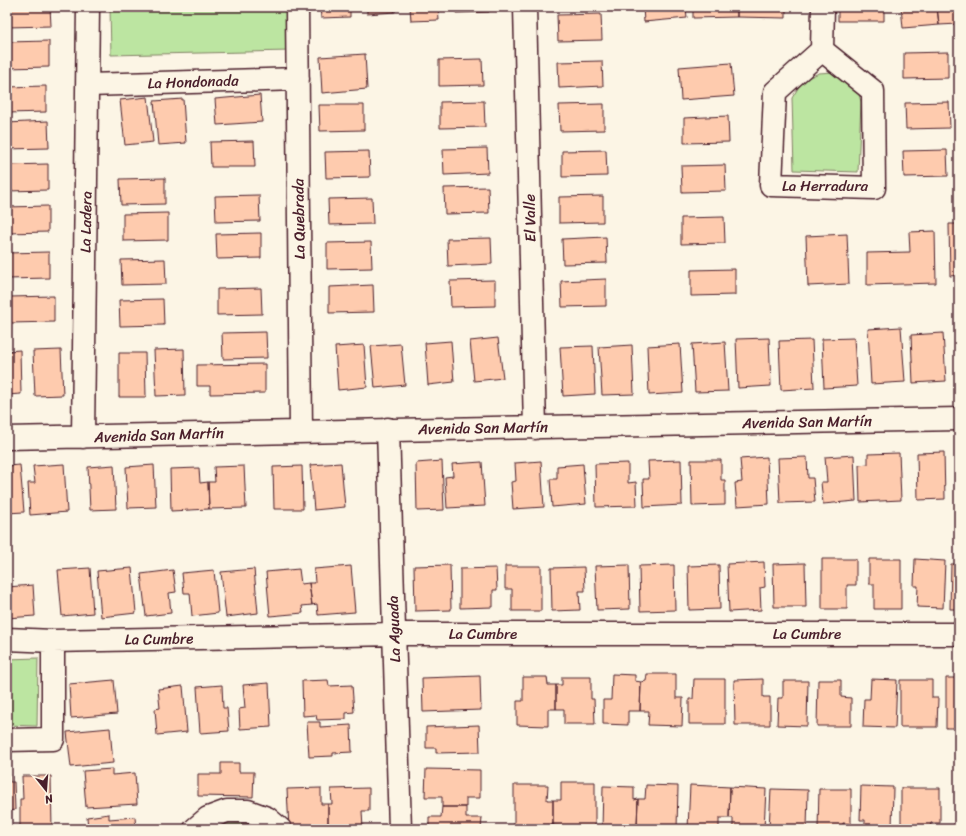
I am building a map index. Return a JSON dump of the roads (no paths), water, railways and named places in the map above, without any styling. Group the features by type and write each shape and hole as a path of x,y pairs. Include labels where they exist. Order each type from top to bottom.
{"street":[{"name":"La Ladera","path":"83,436 88,7"},
{"name":"La Quebrada","path":"297,7 301,431"},
{"name":"El Valle","path":"525,7 535,428"},
{"path":"822,7 822,50"},
{"name":"La Herradura","path":"822,50 873,91 874,188 771,185 775,92 822,50"},
{"name":"La Hondonada","path":"88,85 298,78"},
{"name":"Avenida San Martín","path":"7,438 388,429 535,428 959,419"},
{"name":"La Aguada","path":"388,429 400,829"},
{"name":"La Cumbre","path":"7,638 52,641 394,634 959,634"},
{"path":"7,740 53,739 52,641"},
{"path":"195,829 208,818 227,811 248,811 267,818 280,829"}]}
